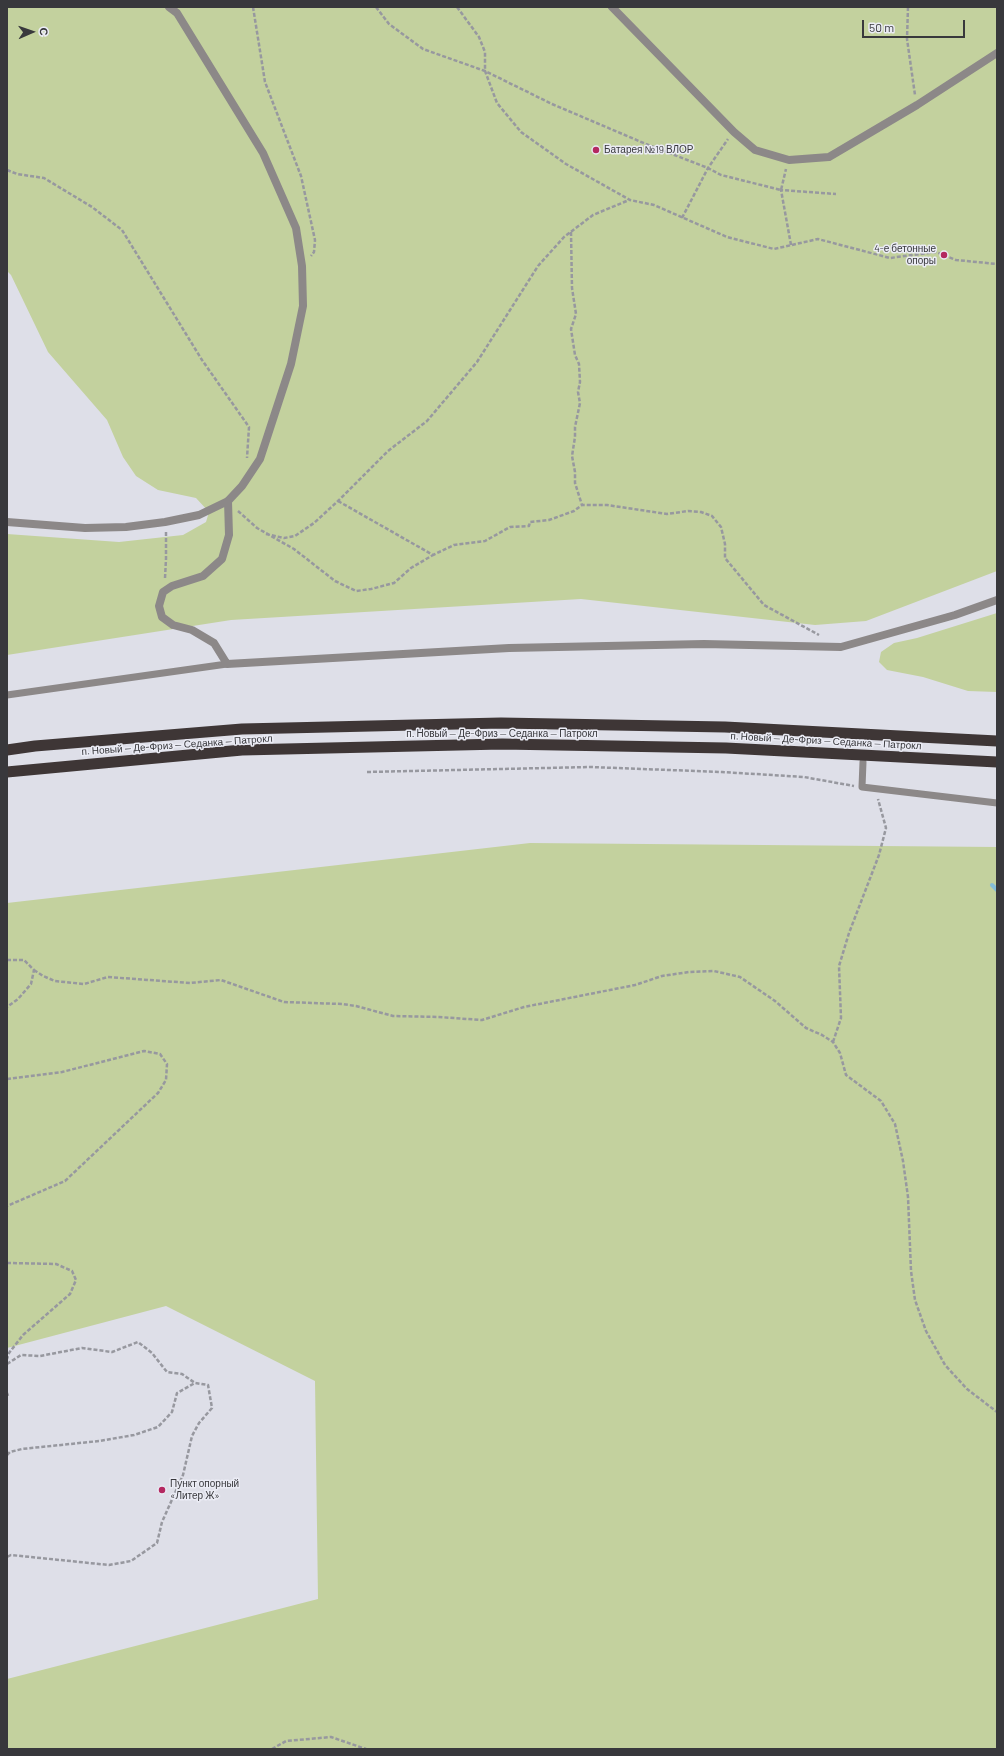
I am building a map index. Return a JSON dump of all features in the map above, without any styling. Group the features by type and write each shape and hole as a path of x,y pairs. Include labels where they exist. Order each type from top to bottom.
{"highway":[{"name":"п. Новый — Де-Фриз — Седанка — Патрокл","path":"7,750 35,746 242,729 502,723 725,727 997,741"},
{"name":"п. Новый — Де-Фриз — Седанка — Патрокл","path":"7,772 242,750 502,744 726,748 997,762"}],"street":[{"path":"7,522 85,528 126,527 165,522 199,515 228,501 242,486 260,459 291,364 303,306 302,266 296,228 263,153 177,13 169,7"},
{"path":"612,7 734,132 755,150 789,160 829,158 917,105 997,53"},
{"path":"228,501 229,535 222,559 203,576 172,586 164,592 159,606 162,617 173,625 192,630 214,643 227,664 509,648 704,644 841,648 955,615 997,600"}],"lane":[{"path":"7,695 227,664"},
{"path":"863,762 862,787 997,803"}],"path":[{"path":"253,7 265,82 301,176 316,240 314,252 302,266"},
{"path":"376,7 389,24 423,49 485,71 552,104 646,144 708,168 721,176 781,190 836,194"},
{"path":"457,7 479,37 485,52 485,71 498,103 520,132 566,164 630,200 654,205 726,237 774,249 818,239 890,258 936,252 956,260 997,264"},
{"path":"908,7 907,39 917,105"},
{"path":"682,218 708,168 734,132"},
{"path":"789,160 781,190 791,245"},
{"path":"7,170 16,174 44,178 92,207 122,230 202,360 249,427 247,459"},
{"path":"266,534 284,538 295,536 314,523 388,451 427,421 477,362 538,266 564,237 593,215 630,200"},
{"path":"571,232 572,288 576,314 571,329 575,355 579,364 580,382 578,392 580,403 575,427 572,456 575,472 574,483 582,505"},
{"path":"228,501 257,528 294,549 334,580 356,591 394,583 411,568 454,545 485,541 510,527 529,526 530,522 549,520 574,511 582,505 607,504 667,514 701,512 712,516 721,527 725,544 725,558 764,605 820,636"},
{"path":"338,501 433,555"},
{"path":"164,592 166,559 165,522"},
{"path":"367,772 590,767 804,776 862,787"},
{"path":"833,1042 841,1018 839,966 849,933 879,855 886,828 876,789"},
{"path":"7,960 24,960 34,970 55,981 84,984 108,977 190,982 221,980 284,1002 342,1004 356,1006 393,1016 482,1020 524,1007 635,985 662,976 689,972 714,971 740,977 775,1001 806,1028 833,1042 840,1053 846,1075 881,1101 894,1124 903,1161 908,1196 911,1271 915,1300 926,1331 945,1365 967,1389 997,1412"},
{"path":"7,1006 18,999 31,984 34,970"},
{"path":"7,1079 62,1072 144,1051 160,1054 167,1064 166,1080 158,1093 65,1181 7,1206"},
{"path":"7,1263 56,1264 72,1271 76,1280 70,1294 23,1335 8,1353 7,1359"},
{"path":"7,1364 21,1355 40,1356 82,1348 112,1352 138,1342 152,1353 167,1372 182,1374 195,1383 208,1385 212,1408 199,1423 192,1436 183,1475 162,1522 157,1543 131,1561 109,1565 11,1555 7,1557"},
{"path":"7,1455 10,1452 16,1451 134,1435 158,1427 172,1412 177,1393 195,1383"},
{"path":"7,1392 8,1396"},
{"path":"272,1749 286,1741 331,1737 366,1749"}],"green space":[{"path":"7,7 997,7 997,571 866,621 815,625 581,599 231,620 7,655 7,534 119,542 183,535 206,522 209,512 196,498 158,490 136,476 123,457 107,420 48,352 11,275 7,271"},
{"path":"997,613 997,692 968,691 923,677 887,670 879,662 881,652 894,643 917,638"},
{"path":"530,843 997,847 997,1749 7,1749 7,1679 318,1599 315,1381 166,1306 7,1348 7,903"}],"waterway":[{"path":"992,885 997,890"}],"place":[{"name":"Батарея №19 ВЛОР","path":"596,150"},
{"name":"4-е бетонные опоры","path":"944,255"},
{"name":"Пункт опорный «Литер Ж»","path":"162,1490"}]}
